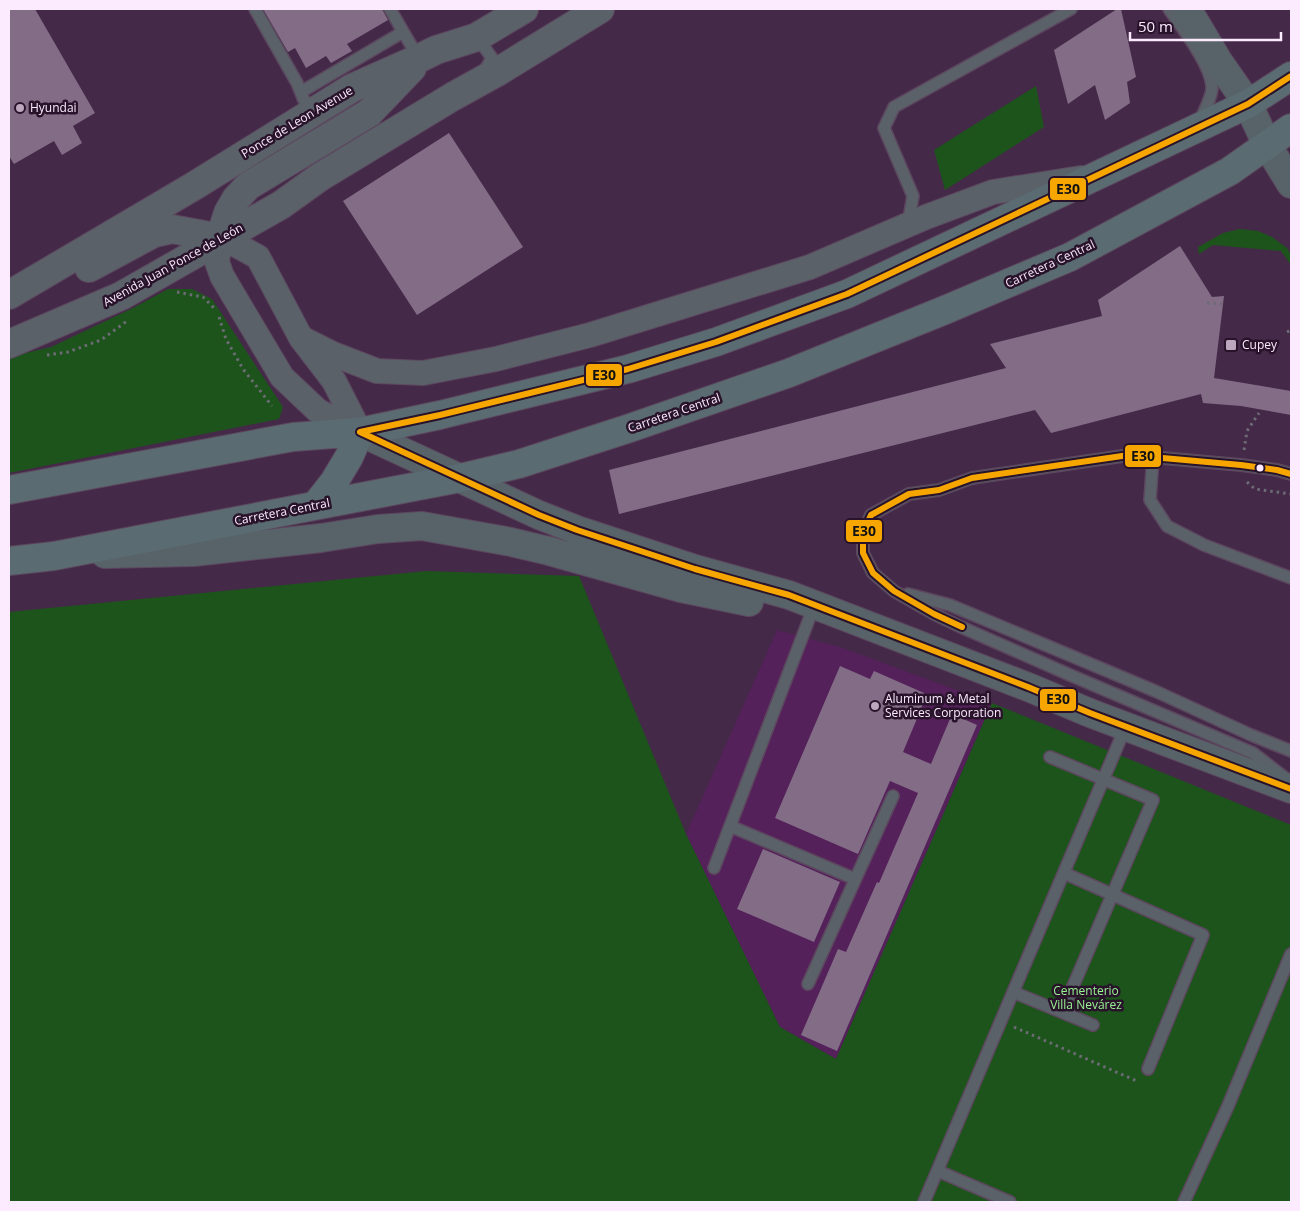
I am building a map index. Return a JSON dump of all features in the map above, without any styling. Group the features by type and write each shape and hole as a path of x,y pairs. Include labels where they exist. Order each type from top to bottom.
{"highway":[{"path":"9,490 294,437 360,432 440,415 628,369 716,342 847,294 1248,104 1291,76"},
{"name":"Carretera Central","path":"9,561 54,556 460,478 519,464 733,392 789,373 1070,257 1230,170 1291,128"},
{"path":"316,505 334,482 349,457 360,432"}],"main road":[{"path":"1187,9 1218,61 1248,104 1267,144 1289,177"},
{"path":"360,432 577,530 695,569 789,595 1291,789"},
{"path":"54,556 193,552 322,538 378,529 422,526 511,542 680,588 868,625"}],"street":[{"name":"Ponce de Leon Avenue","path":"306,103 352,88 436,50 477,37 524,9"},
{"path":"479,83 600,9"},
{"path":"360,432 318,411 282,377 222,276 217,262 220,238 228,213 236,198 248,186 369,113 420,58"},
{"name":"Avenida Juan Ponce de León","path":"9,344 121,296 280,205 328,172 452,97 479,83"},
{"path":"9,295 194,186 306,103"},
{"path":"301,338 333,354 377,371 423,373 496,359 590,335 810,267 908,225 993,192 1097,175"},
{"path":"9,301 25,297 86,269 154,233 172,229 220,238 258,257 301,338 334,381 360,432"}],"lane":[{"path":"255,9 297,83 306,103 403,32"},
{"path":"390,9 420,58"},
{"path":"908,225 913,196 884,128 894,107 1071,9"},
{"path":"1169,9 1206,65 1213,87 1204,113 1192,130"},
{"path":"477,37 492,58 479,83"},
{"path":"1291,474 1241,465 1129,455 972,478 939,490 909,494 871,515 863,532 863,553 873,574 894,591 934,614 962,627 1253,753 1291,782"},
{"path":"1153,457 1150,500 1167,526 1204,545 1291,578"},
{"path":"894,591 950,605 1146,687 1251,735 1291,751"},
{"path":"714,868 811,614"},
{"path":"924,1202 1126,726"},
{"path":"1050,757 1154,800 1062,1012"},
{"path":"808,984 893,796"},
{"path":"730,826 855,879"},
{"path":"1064,873 1203,935 1148,1069"},
{"path":"1184,1202 1228,1106 1291,954"},
{"path":"1013,992 1094,1026"},
{"path":"938,1172 1010,1202"}],"path":[{"path":"171,294 178,292 203,297 218,312 226,339 243,369 272,406"},
{"path":"1207,303 1226,304"},
{"path":"42,356 68,352 102,340 133,316"},
{"path":"1287,332 1291,330"},
{"path":"1001,1022 1142,1084"}],"shaded area":[{"path":"777,630 840,647 992,703 836,1059 780,1027 686,834"}],"green space":[{"path":"1036,86 1044,127 945,190 934,150"},
{"path":"1240,229 1258,231 1272,237 1287,248 1291,255 1291,265 1281,251 1213,245 1199,254 1198,247 1223,233"},
{"path":"168,289 192,289 212,299 283,407 279,419 9,473 9,357 51,347"},
{"name":"Cementerio Villa Nevárez","path":"426,571 579,576 686,834 780,1027 836,1059 992,703 1291,825 1291,1202 9,1202 9,612"}],"building":[{"path":"9,9 35,9 95,113 73,126 82,143 62,155 54,141 14,164 9,156"},
{"path":"263,9 382,9 388,20 347,44 352,51 331,63 326,56 306,68 295,48 288,52"},
{"path":"1117,9 1121,9 1136,77 1127,82 1130,103 1105,120 1095,85 1068,104 1054,50"},
{"path":"449,133 523,247 417,315 343,201"},
{"path":"1180,246 1212,297 1224,296 1214,378 1291,391 1291,415 1241,406 1203,403 1201,394 1051,433 1035,410 619,514 609,470 1006,368 990,344 1102,316 1098,300"},
{"path":"840,666 870,679 874,671 924,693 921,700 924,702 903,752 931,764 952,714 977,725 837,1051 801,1035 838,949 846,952 877,882 879,883 918,793 890,781 858,854 775,818"},
{"path":"763,849 840,882 814,942 737,909"}],"transit line":[{"name":"E30","path":"360,432 440,415 628,369 716,342 847,294 1248,104 1291,76"},
{"name":"E30","path":"360,432 539,515 577,530 695,569 789,595 1028,687 1090,713 1291,789"},
{"name":"E30","path":"962,627 934,614 894,591 873,573 863,553 863,532 871,515 909,494 939,490 972,478 1129,455 1241,465 1291,474"}],"place":[{"name":"Hyundai","path":"20,108"},
{"name":"Cupey","path":"1231,345"},
{"name":"Aluminum & Metal Services Corporation","path":"875,706"}]}
